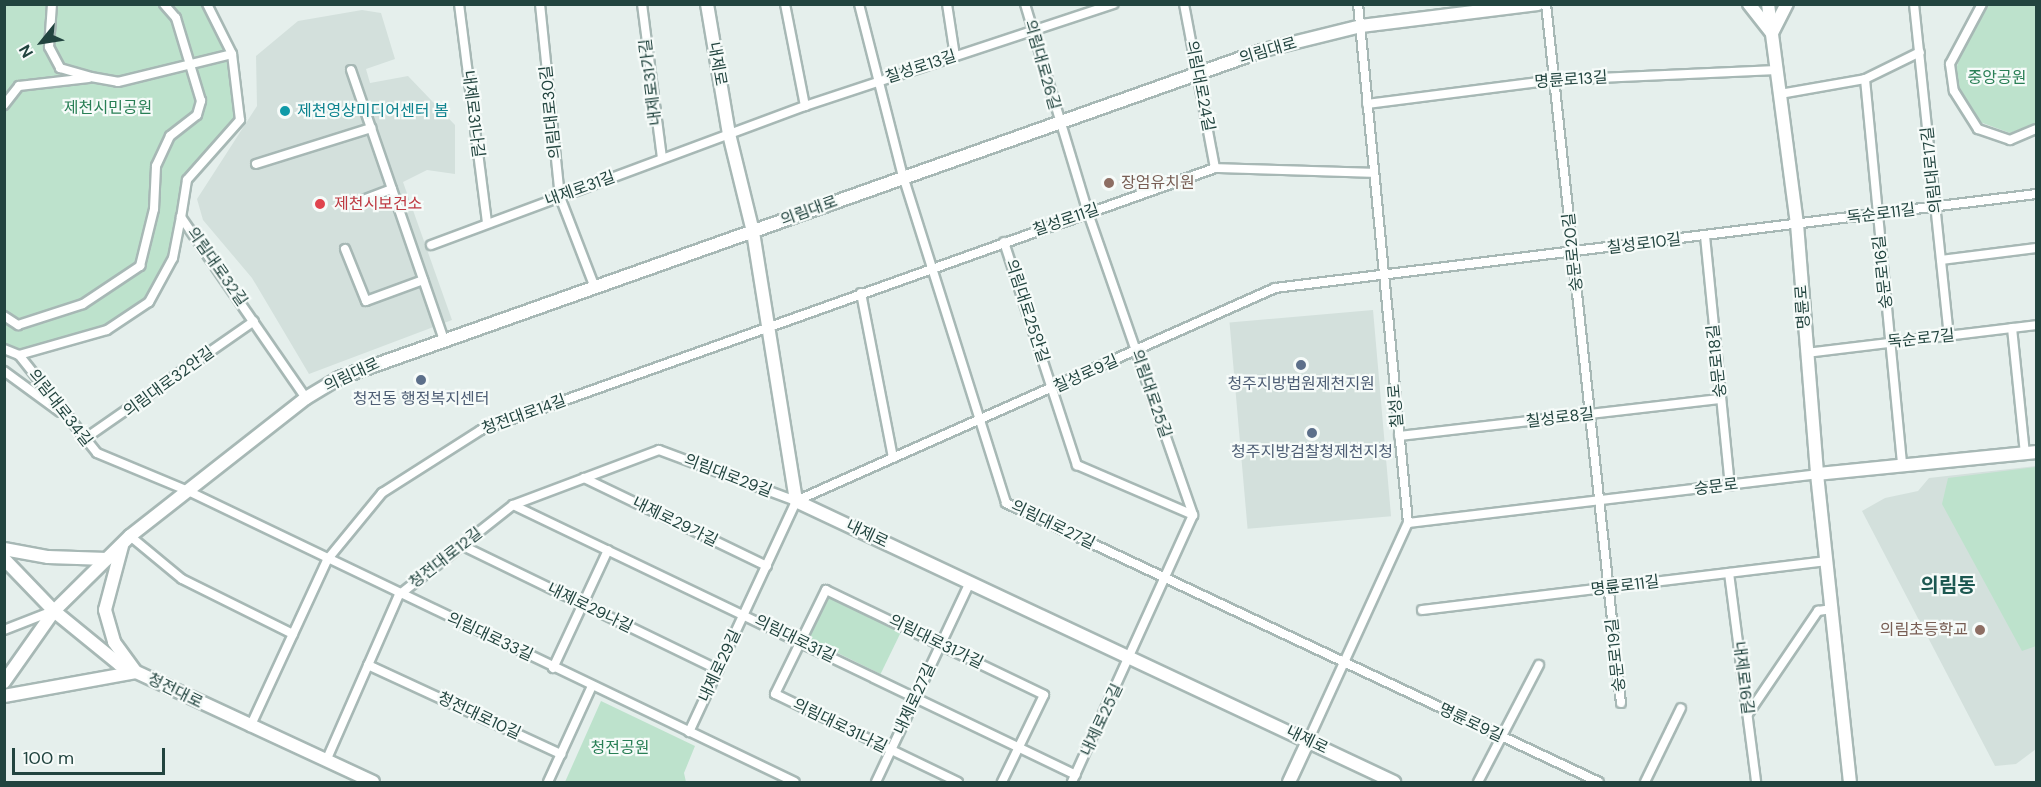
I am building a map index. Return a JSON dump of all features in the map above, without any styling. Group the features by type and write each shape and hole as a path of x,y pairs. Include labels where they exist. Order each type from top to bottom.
{"street":[{"path":"52,4 49,47 60,68 91,77 118,82 191,67 232,54"},
{"path":"4,316 18,325 83,304 140,266 154,209 156,166 170,136 197,115 201,101 176,18 164,4"},
{"name":"의림대로32길","path":"207,4 232,54 240,120 187,180 181,217 306,398"},
{"name":"내제로31나길","path":"459,4 488,223"},
{"name":"의림대로30길","path":"540,4 560,196 594,285"},
{"name":"내제로31가길","path":"642,4 663,158"},
{"name":"내제로","path":"707,4 729,134 753,232 796,501 1394,783"},
{"path":"785,4 805,106"},
{"name":"의림대로27길","path":"859,4 903,176 1005,503 1344,663"},
{"path":"947,4 955,56"},
{"name":"의림대로26길","path":"1025,4 1030,32 1060,126"},
{"name":"칠성로13길","path":"729,134 877,81 1030,32 1093,8 1114,4"},
{"name":"의림대로24길","path":"1184,4 1215,168"},
{"name":"칠성로","path":"1358,4 1408,523"},
{"name":"의림대로","path":"4,682 54,611 127,540 186,490 306,398 372,364 594,285 753,232 903,176 1060,126 1264,50 1360,26 1464,9 1538,4"},
{"name":"숭문로20길","path":"1546,4 1601,500"},
{"path":"1749,4 1772,33 1787,4"},
{"name":"명륜로","path":"1768,4 1797,224 1817,474 1850,783"},
{"name":"의림대로17길","path":"1914,4 1949,336"},
{"path":"1982,4 1950,64 1954,91 1978,129 2010,140 2037,129"},
{"path":"1780,94 1865,79 1920,51"},
{"path":"351,70 444,340"},
{"name":"명륜로13길","path":"1367,104 1554,80 1777,70"},
{"path":"4,105 19,86 91,77"},
{"name":"숭문로16길","path":"1865,79 1902,465"},
{"name":"의림대로25길","path":"1060,126 1193,515"},
{"path":"256,164 371,128"},
{"name":"내제로31길","path":"431,245 729,134"},
{"name":"칠성로11길","path":"767,326 1215,168 1374,173"},
{"path":"363,200 392,189"},
{"name":"독순로11길","path":"1797,224 2037,194"},
{"path":"19,355 107,330 149,302 173,258 181,217"},
{"name":"칠성로10길","path":"1384,277 1797,224"},
{"name":"숭문로18길","path":"1704,236 1730,486"},
{"name":"의림대로25안길","path":"1004,242 1077,465 1193,515"},
{"path":"1941,260 2037,248"},
{"path":"345,249 366,301 423,280"},
{"name":"칠성로9길","path":"796,501 1136,352 1275,288 1384,277"},
{"path":"861,293 893,458"},
{"name":"의림대로32안길","path":"83,440 254,321"},
{"name":"독순로7길","path":"1806,353 2037,325"},
{"name":"청전대로14길","path":"250,727 327,560 382,493 481,430 767,326"},
{"name":"숭문로","path":"1408,523 1817,474 2031,453 2012,328"},
{"name":"의림대로34길","path":"4,349 19,355 83,440 103,456 186,490"},
{"path":"4,371 67,417"},
{"name":"칠성로8길","path":"1399,436 1720,399"},
{"name":"의림대로29길","path":"659,450 796,501"},
{"name":"청전대로12길","path":"326,761 399,595 513,505 659,450"},
{"name":"내제로29가길","path":"584,478 767,566"},
{"name":"의림대로33길","path":"186,490 399,595 795,783"},
{"name":"숭문로19길","path":"1601,500 1621,703"},
{"name":"내제로29길","path":"689,732 796,501"},
{"name":"의림대로31길","path":"513,505 916,697 1018,747 1074,779"},
{"path":"1131,657 1168,579 1193,515"},
{"path":"1289,783 1408,523"},
{"path":"4,696 136,672 114,642 105,610 127,540 182,579 293,634"},
{"name":"내제로29나길","path":"462,545 718,670"},
{"path":"4,549 48,557 106,560"},
{"path":"553,668 608,549"},
{"name":"청전대로","path":"4,559 54,611 119,664 373,783"},
{"name":"명륜로11길","path":"1422,610 1827,561"},
{"name":"내제로16길","path":"1730,573 1756,783"},
{"name":"내제로27길","path":"876,783 970,582"},
{"name":"의림대로31가길","path":"799,641 826,590 941,643 1044,695 1018,747"},
{"path":"1748,714 1818,611 1832,609"},
{"path":"4,630 54,611"},
{"name":"의림대로31나길","path":"799,641 775,694 958,783"},
{"name":"내제로25길","path":"1074,779 1131,657"},
{"name":"명륜로9길","path":"1344,663 1599,783"},
{"name":"청전대로10길","path":"369,665 561,754"},
{"path":"1478,783 1539,665"},
{"path":"548,783 592,686"},
{"path":"1645,783 1682,708"},
{"path":"1002,783 1018,747"}],"shaded area":[{"path":"362,10 381,13 395,59 366,69 370,83 408,76 455,125 455,174 427,170 403,182 452,320 309,374 252,278 203,220 197,199 257,106 256,56 298,21"},
{"path":"1373,310 1391,516 1248,529 1230,323"},
{"name":"의림초등학교","path":"2036,466 2036,749 2016,764 1995,766 1862,511 1885,498 1918,491 1929,478"}],"green space":[{"name":"제천시민공원","path":"5,5 207,5 228,56 234,104 234,120 182,181 170,254 146,297 104,326 17,350 5,345"},
{"name":"중앙공원","path":"1989,5 2036,5 2036,123 2010,133 1977,121 1959,91 1956,69 1966,40"},
{"path":"2036,467 2036,646 2022,651 1942,504 1948,478"},
{"path":"831,593 903,628 881,674 809,639"},
{"name":"청전공원","path":"601,701 695,746 684,773 686,782 565,782"}],"place":[{"name":"제천영상미디어센터 봄","path":"285,111"},
{"name":"장엄유치원","path":"1109,183"},
{"name":"제천시보건소","path":"320,204"},
{"name":"청주지방법원제천지원","path":"1301,365"},
{"name":"청전동 행정복지센터","path":"421,380"},
{"name":"청주지방검찰청제천지청","path":"1312,433"},
{"name":"의림초등학교","path":"1980,630"}],"district":[{"name":"의림동","path":"1948,585"}]}
